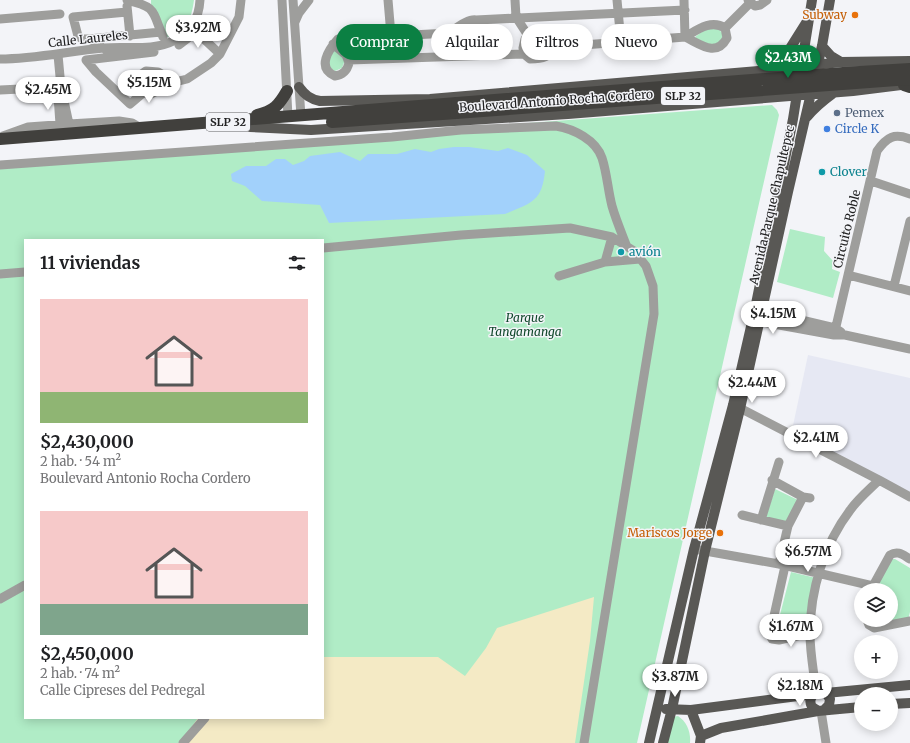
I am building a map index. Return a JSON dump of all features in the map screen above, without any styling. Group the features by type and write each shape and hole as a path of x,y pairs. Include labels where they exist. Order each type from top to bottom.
{"highway":[{"name":"SLP 32","path":"0,146 250,127 819,74 910,69"},
{"name":"SLP 32","path":"0,138 142,129 393,108 456,108 909,84"},
{"path":"231,122 268,112 278,105 287,90"},
{"path":"393,108 430,99"}],"main road":[{"name":"Avenida Parque Chapultepec","path":"663,743 672,709 736,407 756,321 793,119 812,0"},
{"name":"Avenida Parque Chapultepec","path":"758,310 805,121 822,46 830,0"},
{"path":"767,98 776,91 777,84 774,74 770,70 789,50 810,16"},
{"path":"822,46 831,56 841,62"},
{"name":"Boulevard Antonio Rocha Cordero","path":"299,87 305,95 312,100 320,101 430,99 770,70 841,62 910,61"},
{"path":"852,62 827,72 824,77 824,81 827,86 831,88 853,90"},
{"name":"Boulevard Antonio Rocha Cordero","path":"250,127 311,130 568,114 767,98 909,84"},
{"path":"805,121 812,110 835,92"},
{"name":"Avenida Parque Chapultepec","path":"649,743 694,549 736,407"},
{"path":"658,708 691,710 818,693 910,685"},
{"path":"818,693 830,699 827,708 821,711 814,710 810,704 811,697 818,693"},
{"path":"898,704 910,703"},
{"path":"691,710 700,740 721,728 821,711 854,708"}],"street":[{"path":"130,36 126,0 141,3 148,7 155,16 165,47 86,60 96,72 130,104 143,93"},
{"path":"200,0 197,19 193,30 220,54"},
{"path":"175,82 158,72 146,71 135,80 136,87 143,93 151,94 175,82 188,79 211,63 220,54 240,17 241,0"},
{"path":"282,0 288,117"},
{"path":"293,0 301,116"},
{"path":"295,22 308,0"},
{"path":"388,0 390,24"},
{"path":"515,0 516,17 521,24"},
{"path":"618,0 619,24"},
{"path":"684,0 685,37"},
{"path":"725,28 749,1 755,6 760,5 767,0"},
{"path":"464,24 469,21 476,20 516,17 685,10"},
{"path":"127,12 73,17 78,36 82,39 89,39 161,32"},
{"path":"0,19 60,14"},
{"path":"476,20 481,21 483,24"},
{"path":"672,38 685,37 700,28 712,24 720,25 725,28 727,38 724,44 715,49 705,48 685,37"},
{"name":"Calle Laureles","path":"0,59 103,48 165,47 193,30"},
{"path":"89,39 114,56"},
{"path":"336,42 325,57 325,64 329,72 335,76 344,73 348,67 348,60"},
{"path":"58,54 61,87 58,96 64,124"},
{"path":"423,57 521,54"},
{"path":"285,60 296,59"},
{"path":"0,90 61,87"},
{"path":"0,138 28,127 64,124 119,121 132,123 142,129"},
{"path":"0,165 392,137 460,130 556,126 570,129 580,135 594,145 602,157 612,208 627,247"},
{"name":"Circuito Roble","path":"835,332 877,151 884,142 894,136 901,135 910,139"},
{"path":"871,181 910,194"},
{"path":"894,286 910,221"},
{"path":"324,248 570,228 612,237 634,252 646,266 653,286 654,314 584,743"},
{"path":"605,262 612,237"},
{"path":"560,276 605,262 640,258"},
{"path":"0,274 24,272"},
{"path":"848,275 910,290"},
{"path":"758,310 845,335 910,349"},
{"path":"756,321 835,332"},
{"path":"736,407 879,480 910,498"},
{"path":"761,520 772,480 779,462"},
{"path":"772,480 806,498 788,526 770,634 772,639 779,640 810,633"},
{"path":"818,693 810,633 811,612 819,573 832,539 851,508 879,480"},
{"path":"742,515 788,526"},
{"path":"694,549 782,565 855,583"},
{"path":"876,583 890,555 895,552 900,553 910,559"},
{"path":"0,599 24,586"},
{"path":"898,623 910,621"},
{"path":"821,711 826,743"},
{"path":"183,743 204,719"}],"shaded area":[{"path":"808,355 910,378 910,498 791,435"}],"green space":[{"path":"151,0 194,0 189,20 183,29 165,38 151,6"},
{"path":"712,28 719,29 722,33 721,39 718,43 713,45 700,42 695,37 703,31"},
{"path":"333,47 336,50 336,60 345,60 342,68 335,71 330,66 329,58"},
{"path":"146,75 159,79 167,84 153,89 146,89 139,85 140,80"},
{"name":"Parque Tangamanga","path":"772,105 777,110 779,115 637,743 0,743 0,162"},
{"path":"790,229 825,237 824,251 833,261 832,269 840,272 833,298 777,282"},
{"path":"775,489 798,500 784,525 765,520"},
{"path":"892,559 895,559 910,568 910,612 908,620 898,621 898,583 878,583"},
{"path":"791,572 816,578 808,632 774,638"},
{"path":"678,716 684,721 688,728 690,743 667,743 673,717"}],"sand":[{"path":"594,597 590,641 575,743 180,743 197,719 324,719 324,657 438,657 465,676 486,648 497,628"}],"water":[{"path":"469,147 498,151 508,148 527,155 545,171 538,195 528,204 505,214 329,223 320,205 262,201 245,186 232,181 231,174 246,166 266,166 276,159 285,159 293,165 304,161 310,156 340,152 360,161 368,154 397,154 415,149 431,152 439,149"}],"place":[{"name":"Subway","path":"855,15"},
{"name":"Pemex","path":"837,113"},
{"name":"Circle K","path":"827,129"},
{"name":"Clover","path":"822,172"},
{"name":"avión","path":"621,252"},
{"name":"Mariscos Jorge","path":"720,533"}]}
